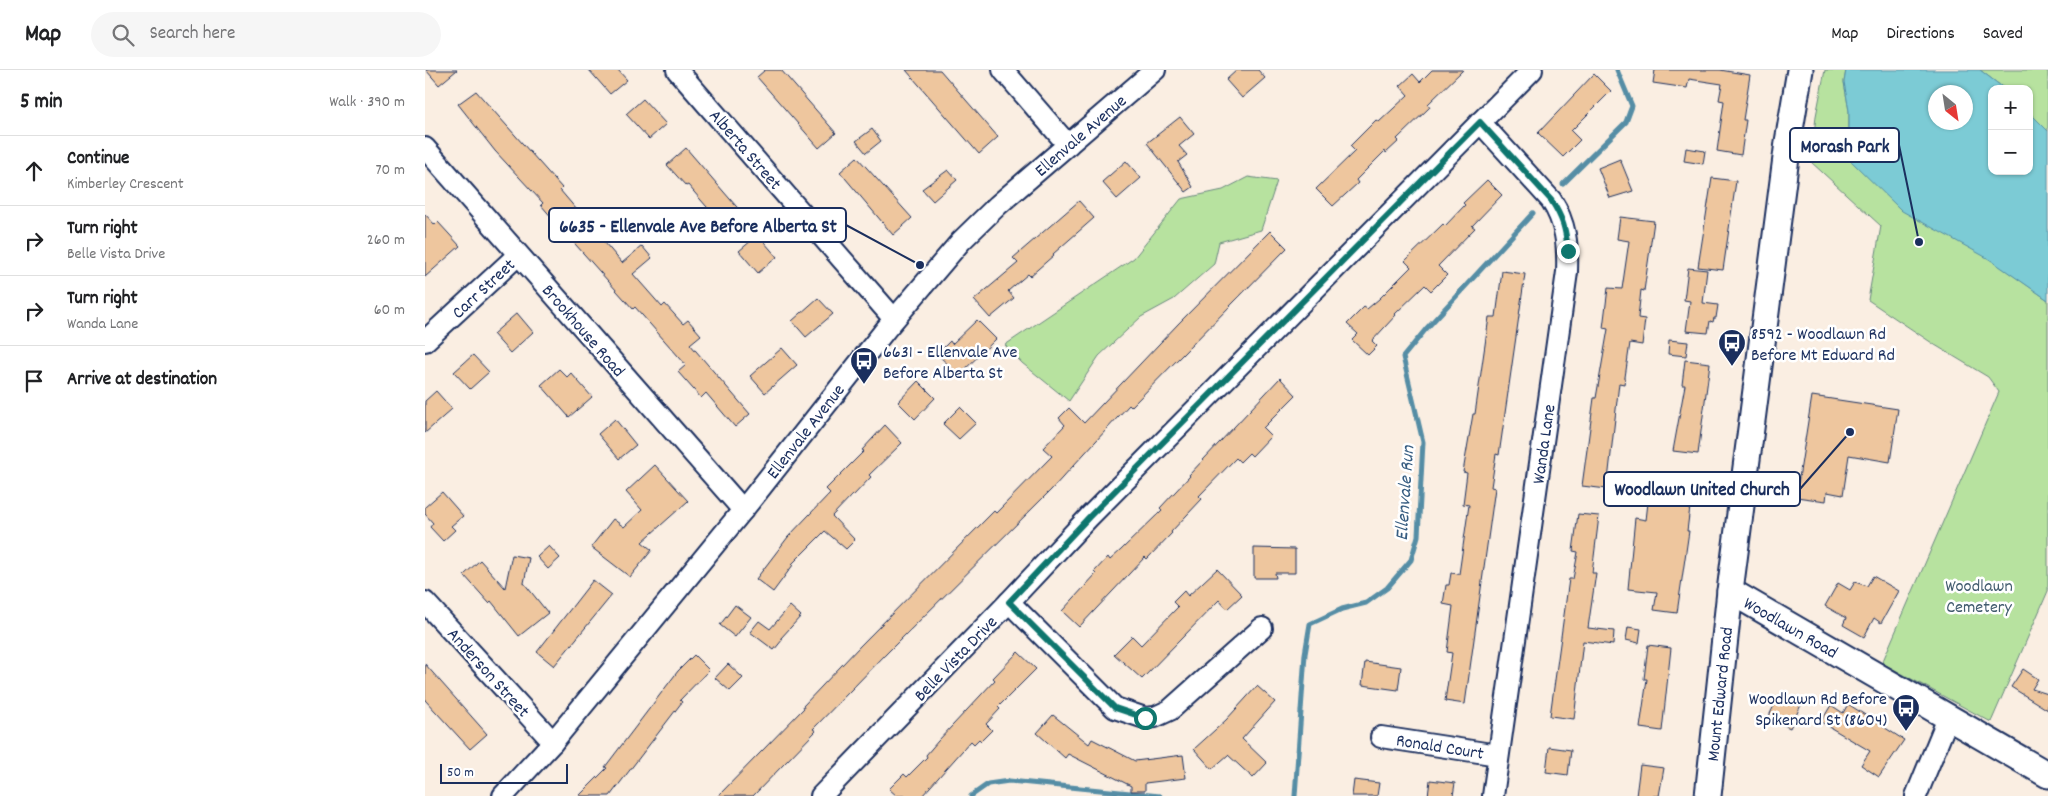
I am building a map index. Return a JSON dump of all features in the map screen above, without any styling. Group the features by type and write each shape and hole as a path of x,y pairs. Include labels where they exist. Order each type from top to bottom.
{"street":[{"name":"Alberta Street","path":"677,70 894,319"},
{"path":"1003,70 1068,145"},
{"name":"Ellenvale Avenue","path":"503,796 553,742 743,510 894,319 961,241 998,205 1155,70"},
{"name":"Belle Vista Drive","path":"821,796 1089,517 1532,70"},
{"name":"Woodlawn Road","path":"1800,70 1788,142 1730,591 2048,775"},
{"name":"Wanda Lane","path":"1480,122 1551,200 1561,214 1566,232 1568,251 1567,272 1493,796"},
{"name":"Brookhouse Road","path":"425,148 743,510"},
{"name":"Carr Street","path":"425,341 518,255"},
{"name":"Mount Edward Road","path":"1708,796 1730,591"},
{"name":"Anderson Street","path":"425,602 553,742"},
{"path":"1009,602 1115,708 1145,718 1155,717 1170,710 1262,628"},
{"path":"1916,796 1948,718"},
{"name":"Ronald Court","path":"1381,737 1498,755"}],"green space":[{"name":"Woodlawn Cemetery","path":"1825,70 1846,70 1844,82 1849,111 1849,159 2048,300 2048,591 1991,722 1882,663 1999,392 1988,377 1935,345 1868,300 1881,226 1811,162 1816,116"},
{"path":"1980,70 2045,70 2048,72 2048,131 2033,116 2033,85 2000,85"},
{"path":"1248,177 1277,181 1261,230 1219,242 1214,264 1174,299 1141,317 1099,356 1069,401 1022,363 1005,345 1134,258 1181,199 1223,190"}],"water":[{"path":"1846,70 1980,70 2000,85 1988,85 1988,175 2033,175 2033,116 2048,131 2048,300 1989,259 1902,211 1849,159 1849,111 1844,82"}],"building":[{"path":"426,70 457,70 439,85"},
{"path":"589,70 618,70 627,80 610,94"},
{"path":"765,70 781,70 836,133 819,148 757,77"},
{"path":"906,70 940,70 998,137 979,154"},
{"path":"1237,70 1258,70 1265,78 1242,98 1226,80"},
{"path":"1432,70 1463,70 1428,104 1430,107 1397,139 1399,141 1386,153 1385,151 1356,180 1358,183 1333,206 1316,189 1355,151 1350,146 1376,120 1379,122 1408,95 1400,86 1413,74 1420,82"},
{"path":"1655,70 1720,70 1750,75 1743,120 1746,120 1741,155 1717,151 1724,101 1719,100 1722,84 1689,79 1687,88 1653,83"},
{"path":"1594,74 1611,91 1571,131 1580,140 1563,157 1538,133"},
{"path":"476,91 562,188 560,190 622,263 642,246 652,258 633,274 662,307 665,304 683,324 688,320 701,335 690,344 750,414 735,427 706,393 701,398 678,372 686,365 559,226 541,205 543,203 495,151 458,104"},
{"path":"643,99 666,124 649,139 626,114"},
{"path":"1180,117 1194,134 1179,146 1187,155 1178,162 1193,187 1186,192 1147,143"},
{"path":"872,129 881,141 866,153 856,141"},
{"path":"686,148 742,213 725,228 688,185 686,186 667,165"},
{"path":"1686,148 1705,151 1703,164 1684,161"},
{"path":"857,157 912,218 893,235 840,172"},
{"path":"1620,159 1633,191 1610,198 1598,168"},
{"path":"1126,161 1141,178 1117,199 1102,182"},
{"path":"948,170 957,180 933,201 922,189"},
{"path":"1712,178 1736,181 1723,270 1698,267"},
{"path":"1487,180 1502,195 1472,226 1475,228 1438,266 1447,275 1431,291 1425,285 1395,314 1372,341 1377,346 1368,355 1352,340 1358,334 1347,324 1364,307 1367,309 1379,299 1411,267 1405,261 1443,224 1445,226 1465,205 1463,203"},
{"path":"1079,201 1094,218 1030,276 1028,274 1008,291 1014,298 990,318 974,300 1018,263 1013,258"},
{"path":"425,214 435,225 438,222 460,246 425,277"},
{"path":"1620,217 1654,221 1644,291 1641,290 1638,318 1645,319 1642,345 1630,343 1624,384 1619,383 1607,489 1582,486 1594,398 1596,398 1608,329 1603,328 1608,288 1622,289 1629,241 1617,239"},
{"path":"1270,231 1287,248 1131,407 1129,405 1051,490 888,652 813,729 816,731 753,796 718,796 804,708 803,706 860,646 994,511 996,513 1052,456 1043,448 1065,425 1059,418 1069,408 1084,423"},
{"path":"758,235 777,257 758,273 739,251"},
{"path":"1688,268 1707,270 1703,303 1718,305 1716,318 1714,318 1713,322 1710,321 1708,333 1686,331 1690,301 1684,300"},
{"path":"1502,271 1525,274 1499,455 1496,454 1491,487 1495,488 1465,704 1445,701 1452,653 1447,652 1453,606 1443,604 1446,585 1449,585 1451,573 1459,574 1469,505 1463,504 1467,473 1463,472 1473,414 1475,414 1489,317 1496,317"},
{"path":"818,298 833,314 806,337 792,321"},
{"path":"517,313 533,332 510,353 493,334"},
{"path":"977,320 996,339 959,375 937,354 950,341 952,344"},
{"path":"1669,340 1688,342 1686,356 1668,354"},
{"path":"782,348 797,365 765,393 750,376"},
{"path":"473,355 489,372 470,389 454,372"},
{"path":"1685,360 1710,363 1698,454 1673,451 1685,385 1682,385"},
{"path":"559,369 567,377 571,373 592,397 569,417 541,385"},
{"path":"1280,378 1296,395 1263,428 1271,436 1252,456 1249,453 1240,462 1236,458 1199,496 1202,499 1172,533 1147,559 1145,557 1079,627 1062,611 1096,574 1094,572 1108,557 1110,560 1162,510 1160,508 1189,475"},
{"path":"918,381 935,398 915,419 898,402"},
{"path":"436,391 452,409 425,433 425,401"},
{"path":"1812,396 1898,409 1890,462 1849,455 1843,495 1827,492 1826,501 1796,497"},
{"path":"960,407 976,423 959,439 943,424"},
{"path":"615,419 636,445 619,459 598,434"},
{"path":"885,425 902,443 869,475 871,477 832,516 855,540 846,549 825,531 792,564 773,592 756,579 788,537 830,493 826,489 864,451 862,450"},
{"path":"655,465 688,501 642,542 652,550 630,577 591,547 613,519 624,527 642,510 626,492"},
{"path":"1673,481 1693,483 1687,531 1689,531 1677,613 1654,610 1657,592 1628,589 1635,518 1646,520 1649,494 1671,497"},
{"path":"442,492 463,516 451,526 455,530 443,541 430,527 433,523 425,514 425,507"},
{"path":"1578,514 1599,516 1592,573 1596,573 1588,628 1614,631 1613,645 1583,641 1574,719 1550,716 1569,579 1573,579 1578,552 1573,551"},
{"path":"549,546 560,558 548,569 537,557"},
{"path":"1254,548 1295,549 1295,573 1275,573 1276,578 1254,578"},
{"path":"512,555 529,558 524,583 548,613 519,636 491,601 489,603 464,575 480,560 505,588"},
{"path":"1217,569 1242,595 1227,609 1219,600 1142,679 1114,654 1132,636 1141,645 1178,607 1173,602 1184,591 1188,596"},
{"path":"1873,576 1899,591 1881,623 1874,618 1864,637 1843,625 1846,618 1825,606 1838,583 1850,590 1855,582 1867,586"},
{"path":"593,580 612,595 554,666 537,652"},
{"path":"735,605 751,617 735,637 720,625"},
{"path":"790,606 801,616 781,638 783,639 774,650 750,632 759,621 770,629"},
{"path":"1628,627 1641,629 1639,643 1626,640"},
{"path":"1648,645 1671,648 1662,731 1640,728 1647,679 1644,679"},
{"path":"1018,652 1036,669 998,707 1000,709 986,724 992,730 981,741 979,739 974,744 971,741 922,796 897,796 889,789 904,774 907,777 927,757 926,755 938,741 995,680 993,678"},
{"path":"694,655 709,670 680,700 682,702 610,796 579,796 607,768 605,767 678,671"},
{"path":"1365,662 1401,667 1398,690 1362,685"},
{"path":"425,664 487,734 470,749 425,700"},
{"path":"728,664 743,678 730,691 715,678"},
{"path":"2023,669 2038,679 2032,689 2048,694 2048,710 2011,687"},
{"path":"1257,686 1275,702 1242,739 1267,763 1253,778 1228,755 1212,769 1194,749 1226,720"},
{"path":"1779,695 1801,705 1790,728 1768,718"},
{"path":"1848,704 1904,740 1879,777 1861,765 1870,751 1821,722 1831,705 1843,713"},
{"path":"1053,715 1089,744 1092,739 1135,761 1183,755 1186,778 1145,783 1145,791 1131,791 1131,786 1068,754 1065,758 1037,733"},
{"path":"1549,747 1571,750 1568,775 1546,772"},
{"path":"1640,765 1664,768 1659,796 1636,796"},
{"path":"1354,780 1379,783 1377,796 1352,796"},
{"path":"1430,780 1455,783 1453,796 1428,796"}],"waterway":[{"name":"Ellenvale Run","path":"1563,184 1626,122 1632,106 1617,70"},
{"name":"Ellenvale Run","path":"1295,796 1305,654 1310,624 1342,609 1366,603 1387,588 1411,560 1418,536 1423,442 1403,357 1426,329 1533,213"},
{"path":"971,796 988,784 1009,781 1160,796"}],"place":[{"name":"Morash Park","path":"1919,242"},
{"name":"6635 - Ellenvale Ave Before Alberta St","path":"920,265"},
{"name":"8592 - Woodlawn Rd Before Mt Edward Rd","path":"1732,367"},
{"name":"6631 - Ellenvale Ave Before Alberta St","path":"864,385"},
{"name":"Woodlawn United Church","path":"1850,432"},
{"name":"Woodlawn Rd Before Spikenard St (8604)","path":"1906,732"}],"route":[{"path":"1145,718 1115,708 1009,602 1089,517 1480,122 1551,200 1561,214 1566,232 1568,251"}]}
